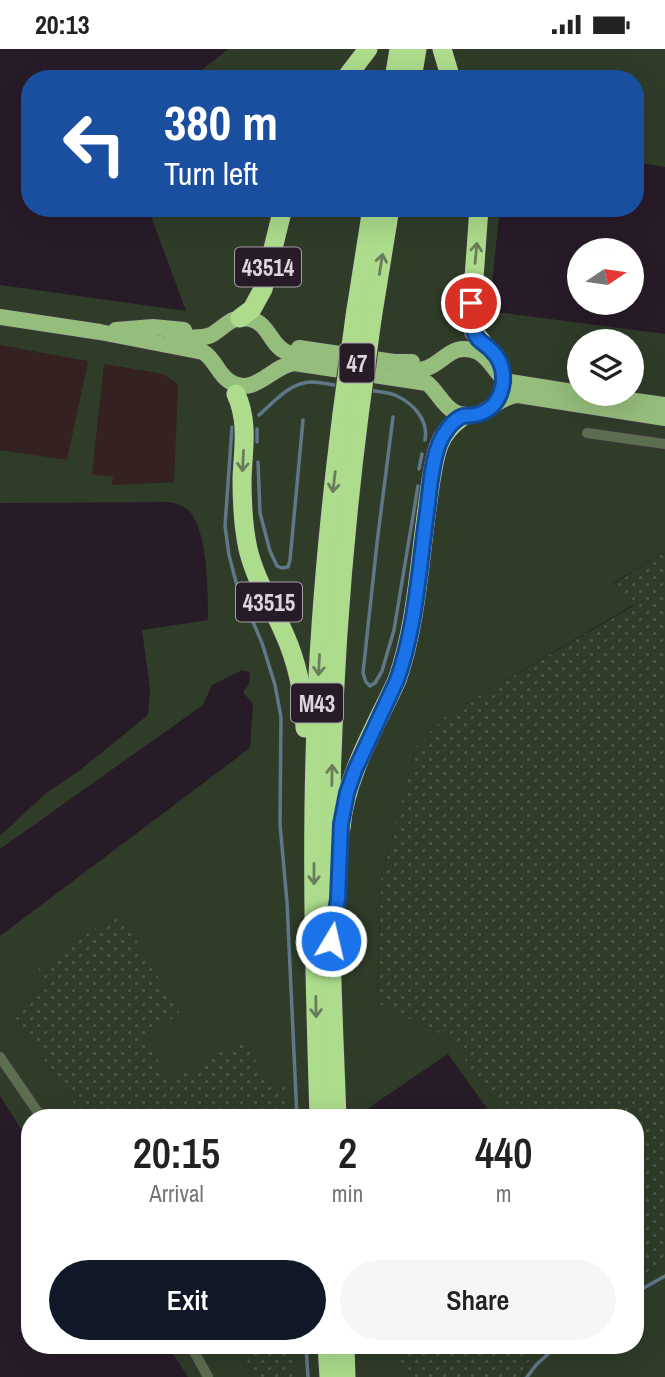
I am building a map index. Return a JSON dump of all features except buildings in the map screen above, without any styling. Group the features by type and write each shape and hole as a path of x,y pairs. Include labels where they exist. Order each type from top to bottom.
{"highway":[{"path":"352,70 368,49"},
{"path":"396,70 399,49"},
{"path":"414,70 417,49"},
{"path":"442,49 448,70"},
{"name":"43514","path":"246,314 263,289 281,217"},
{"name":"M43","path":"319,1109 314,809 323,597 331,505 350,415 363,318 371,217"},
{"name":"M43","path":"363,318 388,217"},
{"path":"478,217 471,320 474,332 482,342"},
{"name":"43515","path":"236,394 245,421 243,519 248,549 255,572 295,659 300,680 314,809"},
{"name":"M43","path":"337,1109 331,941 334,713 340,596 350,486 350,415"},
{"path":"331,941 338,899 341,824 347,793 402,665 413,612 438,448 445,433 458,420"},
{"path":"327,1354 328,1377"},
{"path":"345,1354 346,1377"}],"main road":[{"path":"0,317 100,331 190,338 212,334 246,314 242,309 229,312 195,330 153,327 100,331"},
{"name":"47","path":"246,314 264,315 292,345 308,350 394,362 419,362 451,342 466,339 482,342"},
{"name":"47","path":"246,314 265,328 278,347 286,353 414,371 428,368 453,351 466,349 484,355 503,375"},
{"path":"100,331 151,348 207,359"},
{"path":"212,334 207,359 214,379 236,394"},
{"path":"482,342 495,353 503,375 510,382 567,389"},
{"name":"47","path":"207,359 228,381 237,385 247,386 263,380 279,367 294,363 419,381 434,389 458,420"},
{"name":"47","path":"236,394 255,394 268,389 292,372 311,372 418,388 437,410 458,420"},
{"path":"501,405 503,375"},
{"path":"458,420 465,426 478,424 489,420 501,405 567,401"},
{"path":"644,403 665,405"},
{"path":"623,406 665,418"}],"street":[{"path":"587,433 665,444"},
{"path":"0,1057 36,1109"},
{"path":"195,1354 208,1377"}],"shaded area":[{"path":"0,345 88,360 67,461 0,450"},
{"path":"104,364 163,374 178,384 174,482 112,485 112,476 92,476"}],"green space":[{"path":"228,49 665,49 665,167 644,164 644,70 202,70"},
{"path":"151,217 499,217 489,311 627,329 567,329 567,406 644,406 644,331 665,334 665,552 613,583 633,605 448,714 416,747 381,880 377,1002 449,1038 500,1109 488,1109 448,1054 367,1109 288,1109 287,1078 271,1088 172,1081 141,1038 180,1013 39,969 50,985 11,1011 78,1109 21,1109 21,1129 0,1096 0,936 250,748 253,704 243,692 249,684 250,672 242,670 212,685 203,705 0,849 0,836 45,794 79,771 148,715 150,689 142,630 208,620 204,548 196,522 183,507 170,502 0,503 0,450 67,460 88,361 0,345 0,285 186,311","holes":["104,364 163,374 178,384 174,482 112,485 113,476 92,475"]},
{"path":"665,552 665,1261 644,1274 644,1109 500,1109 449,1038 377,1003 381,880 416,747 448,714 633,606 613,584"},
{"path":"119,911 180,1014 142,1038 172,1081 243,1039 271,1087 288,1077 288,1109 78,1109 11,1011 50,985 38,969"},
{"path":"665,1261 665,1377 522,1377 533,1354 644,1354 644,1274"},
{"path":"173,1354 243,1354 254,1377 188,1377"},
{"path":"243,1354 293,1354 293,1377 254,1377"},
{"path":"293,1354 399,1354 405,1377 293,1377"},
{"path":"399,1354 533,1354 521,1377 405,1377"}],"waterway":[{"path":"259,415 297,385 312,382 341,386"},
{"path":"369,390 394,395 409,404 419,414 425,426 425,440"},
{"path":"393,417 363,673 370,686 382,671 394,630 418,486"},
{"path":"258,462 260,513 270,551 277,566 288,567 303,420"},
{"path":"232,427 225,526 229,555 236,582 262,643 275,685 281,717 280,824 287,902 297,1109"},
{"path":"257,429 257,442"},
{"path":"419,469 422,454"},
{"path":"644,1288 665,1276"},
{"path":"307,1354 308,1377"},
{"path":"527,1377 548,1354"}],"route":[{"path":"331,941 338,899 341,824 347,793 397,680 408,644 438,448 453,424 463,416 478,415 488,409 496,403 502,389 503,370 495,353 474,332 471,303"}]}
